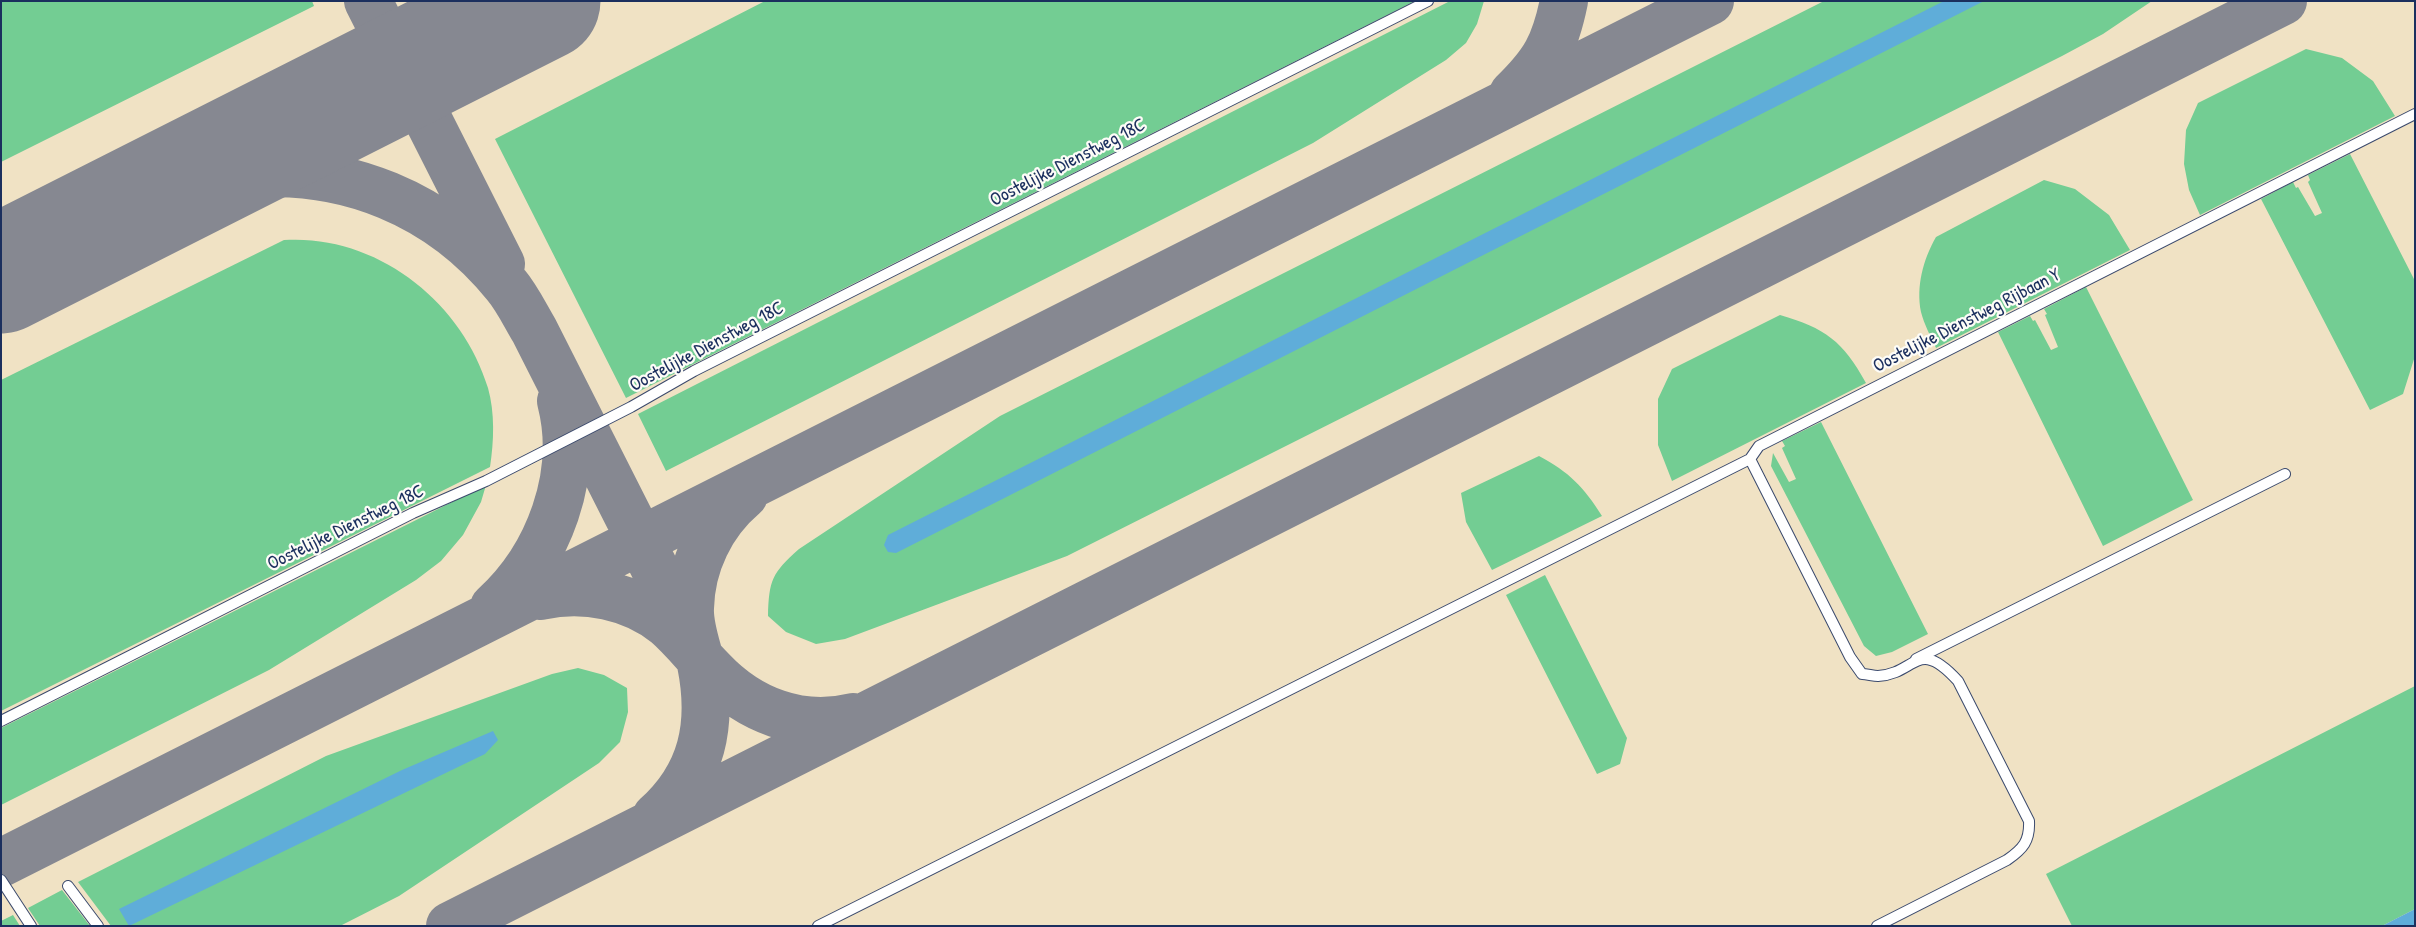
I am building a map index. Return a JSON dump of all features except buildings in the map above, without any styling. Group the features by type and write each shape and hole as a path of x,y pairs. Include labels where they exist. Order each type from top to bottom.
{"lane":[{"name":"Oostelijke Dienstweg 18C","path":"1,721 413,513 486,481 631,407 694,371 1428,1"},
{"name":"Oostelijke Dienstweg Rijbaan Y","path":"818,926 1750,459 1759,446 2415,114"},
{"path":"1750,459 1850,657 1862,674 1878,676 1892,672 2285,474"},
{"path":"1877,926 2007,860 2023,849 2030,834 2029,821 1958,681 1944,666 1932,660 1916,660"},
{"path":"1,880 31,926"},
{"path":"68,886 98,926"}],"green space":[{"path":"1,1 312,1 314,6 1,162"},
{"path":"765,1 1415,1 626,398 495,139"},
{"path":"1450,1 1484,1 1477,24 1466,43 1446,60 1313,143 666,471 638,414"},
{"path":"1824,1 2152,1 2103,34 2062,56 1067,556 845,639 816,644 786,632 768,616 769,594 774,578 783,565 799,549 1000,416"},
{"path":"2306,49 2342,58 2373,81 2395,116 2200,215 2189,190 2184,164 2186,130 2198,103"},
{"path":"2350,154 2415,281 2415,356 2403,394 2370,410 2261,199 2293,182 2315,216 2322,213 2308,182 2310,180 2308,175"},
{"path":"2044,180 2075,189 2109,215 2130,250 1936,348 1922,317 1919,293 1924,264 1936,237"},
{"path":"284,240 318,241 351,248 382,261 411,279 436,301 458,327 476,356 488,388 492,407 493,427 490,467 1,711 1,380"},
{"path":"2086,287 2193,500 2103,546 1998,332 2030,316 2033,321 2035,320 2051,350 2058,347 2044,309"},
{"path":"1780,315 1809,325 1831,338 1849,356 1866,383 1672,481 1658,445 1658,399 1672,369"},
{"path":"1821,422 1928,634 1892,652 1876,656 1864,646 1771,466 1773,453 1789,482 1796,479 1782,448 1785,446 1782,441"},
{"path":"1539,456 1559,468 1575,481 1602,516 1492,570 1466,522 1461,493"},
{"path":"486,485 481,502 463,535 441,561 416,580 269,670 1,805 1,728"},
{"path":"1545,575 1627,738 1620,764 1597,774 1506,595"},
{"path":"578,668 604,675 627,688 628,712 620,742 599,763 399,896 340,926 111,926 78,882 326,756 552,674"},
{"path":"2415,686 2415,909 2382,926 2072,926 2046,874"},
{"path":"62,890 90,926 40,926 28,908"},
{"path":"13,915 20,926 1,926 1,921"}],"water":[{"path":"1944,1 1984,1 896,553 888,552 884,545 888,535"},
{"path":"493,731 498,740 485,754 129,926 119,909 402,770"},
{"path":"2415,909 2415,926 2382,926"}],"taxiway":[{"path":"368,1 501,264"},
{"path":"1513,94 1541,63 1557,30 1564,1"},
{"path":"1,863 1710,1"},
{"path":"450,926 2283,1"},
{"path":"140,204 190,187 229,177 280,173 317,176 353,184 388,195 421,212 452,232 480,257 506,285 521,307 699,656"},
{"path":"494,607 513,587 530,564 544,539 555,513 563,486 566,457 566,429 561,401"},
{"path":"656,817 685,784 701,747 704,728 706,707 704,686 690,615 694,576 699,560 713,531 732,506 744,495"},
{"path":"541,596 557,593 590,593 623,600 639,606 667,624 727,685 759,706 776,714 814,721 853,717"}],"runway":[{"path":"1,274 541,1"}]}
